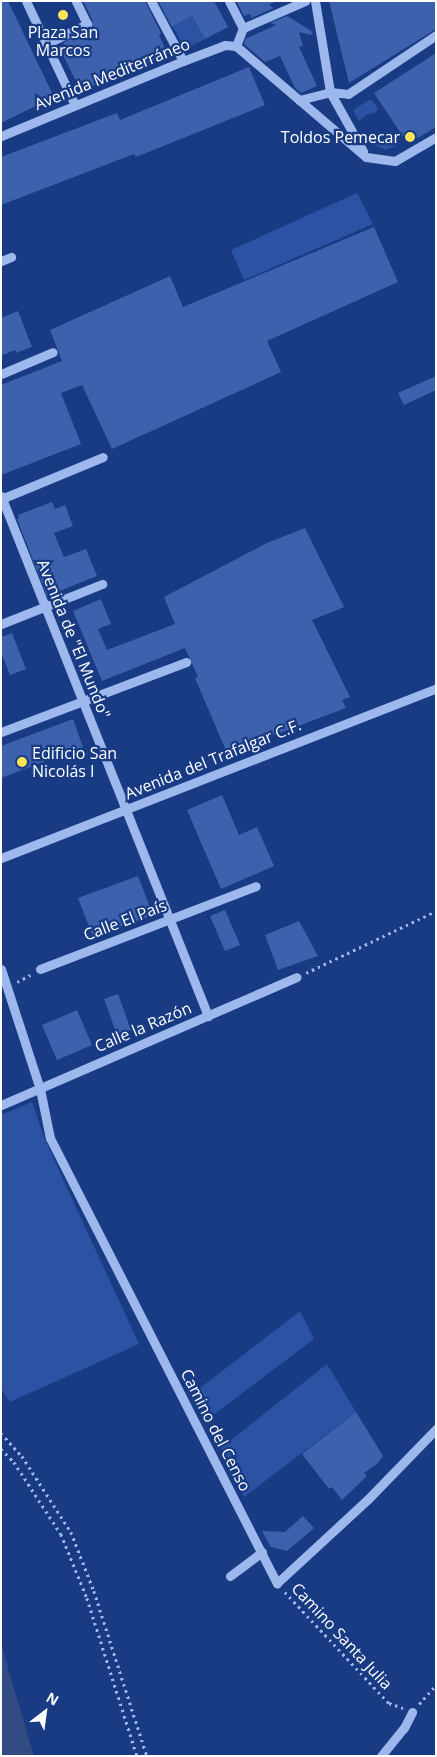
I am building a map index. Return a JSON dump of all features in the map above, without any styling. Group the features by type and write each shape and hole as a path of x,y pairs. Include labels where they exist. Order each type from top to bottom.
{"street":[{"path":"26,1 75,105"},
{"path":"46,44 87,24 76,1"},
{"path":"151,1 183,61"},
{"path":"229,1 243,28"},
{"path":"304,1 243,28 236,46 366,157 395,161 436,137"},
{"path":"316,1 330,92 366,157"},
{"path":"299,100 330,92 348,94 436,35"},
{"name":"Avenida Mediterráneo","path":"1,136 183,61 225,45 236,46"},
{"path":"1,261 11,257"},
{"path":"1,374 53,352"},
{"path":"2,498 103,457"},
{"name":"Avenida de \"El Mundo\"","path":"2,498 208,1016"},
{"path":"1,624 102,584"},
{"path":"1,732 186,662"},
{"name":"Avenida del Trafalgar C.F.","path":"1,858 436,688"},
{"name":"Calle El País","path":"40,969 256,886"},
{"name":"Camino del Censo","path":"1,969 40,1089 50,1138 278,1583"},
{"name":"Calle la Razón","path":"1,1106 297,977"},
{"path":"278,1583 368,1499 436,1429"},
{"path":"230,1576 262,1552"},
{"path":"380,1756 404,1728 412,1712"}],"path":[{"path":"297,977 436,911"},
{"path":"7,987 40,969"},
{"path":"1,1433 22,1456 71,1532 94,1591 147,1756"},
{"path":"1,1448 14,1462 61,1534 88,1598 137,1756"},
{"name":"Camino Santa Julia","path":"278,1583 389,1703 412,1712"},
{"path":"412,1712 436,1685"}],"shaded area":[{"path":"192,16 205,39 185,49 173,27"},
{"path":"372,100 378,109 375,113 366,115 359,121 353,110"},
{"path":"391,131 400,144 386,150 373,145 372,142 385,139"},
{"path":"357,193 373,224 244,280 231,250"},
{"path":"32,1102 45,1140 139,1344 10,1402 1,1388 1,1115"},
{"path":"300,1311 314,1339 204,1422 191,1395"},
{"path":"327,1364 356,1412 244,1497 221,1448"},
{"path":"1,1642 9,1672 34,1756 1,1756"}],"building":[{"path":"1,1 8,1 54,97 1,123"},
{"path":"83,1 145,1 161,33 159,35 168,55 85,89 77,83 61,51 66,48 63,43 92,27 93,21"},
{"path":"158,1 214,1 228,27 205,39 192,16 172,27"},
{"path":"276,1 269,5 274,8 251,18 251,14 244,16 237,2"},
{"path":"329,1 436,1 436,29 349,83"},
{"path":"287,16 313,32 311,35 299,32 303,46 299,47 317,86 301,93 295,88 280,56 265,62 244,44 245,39 276,25 270,23"},
{"path":"436,53 436,127 408,144 374,93"},
{"path":"249,67 265,105 136,157 134,154 1,205 1,157 117,113 120,120"},
{"path":"374,227 398,282 267,341 281,372 112,449 82,385 61,393 81,444 1,475 1,385 62,361 50,330 170,276 183,307"},
{"path":"18,311 32,347 16,353 15,350 1,356 1,318"},
{"path":"436,376 436,390 404,405 398,393"},
{"path":"52,502 55,509 65,505 73,526 54,533 64,557 86,549 97,576 47,596 17,519 19,518 18,515"},
{"path":"305,528 344,607 312,620 350,697 342,700 346,708 227,753 195,678 198,677 185,648 102,681 73,611 101,599 111,624 98,629 107,650 175,624 164,597 267,543"},
{"path":"12,633 26,669 10,675 1,652 1,637"},
{"name":"Edificio San Nicolás I","path":"73,719 83,747 1,778 1,746"},
{"path":"222,795 239,835 257,827 274,866 221,889 187,810"},
{"path":"138,876 153,915 93,937 78,898"},
{"path":"225,910 240,945 225,951 210,916"},
{"path":"299,921 318,956 278,970 265,935"},
{"path":"118,994 131,1030 117,1035 104,999"},
{"path":"77,1010 92,1045 57,1060 42,1025"},
{"path":"356,1412 383,1456 377,1464 364,1473 367,1476 342,1500 332,1487 329,1489 302,1454"},
{"path":"303,1516 314,1528 287,1551 271,1547 262,1531 285,1532"}],"place":[{"name":"Plaza San Marcos","path":"63,15"},
{"name":"Toldos Pemecar","path":"410,137"},
{"name":"Edificio San Nicolás I","path":"22,762"}]}
